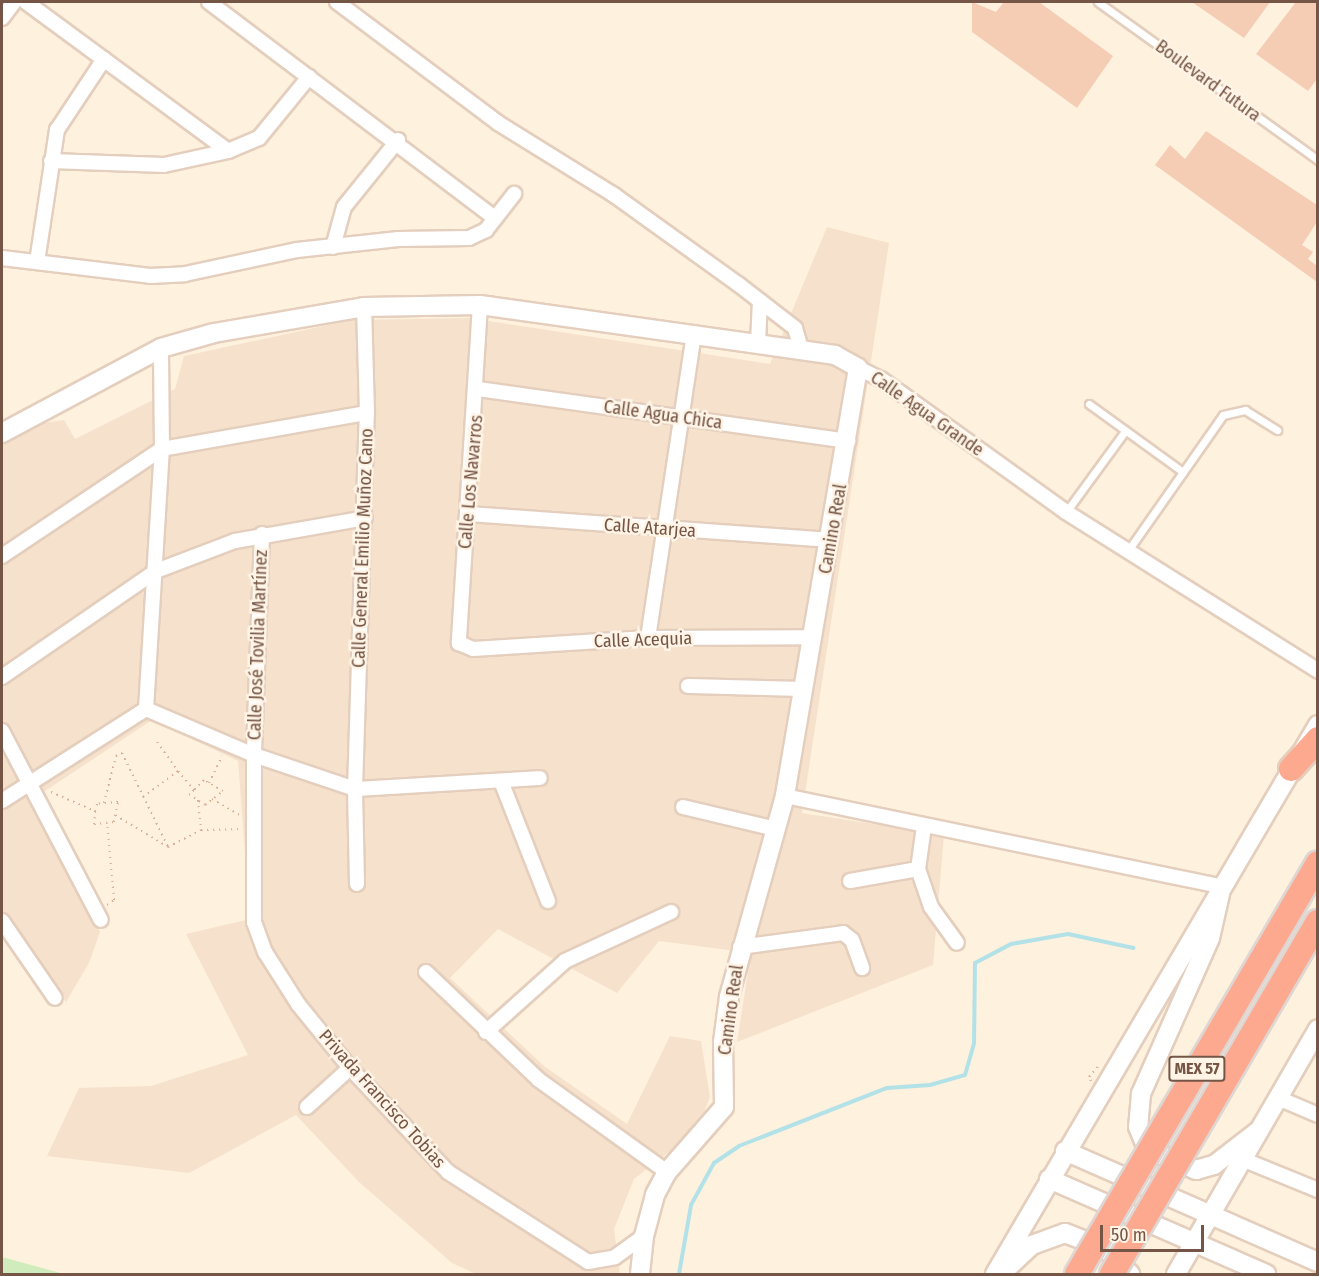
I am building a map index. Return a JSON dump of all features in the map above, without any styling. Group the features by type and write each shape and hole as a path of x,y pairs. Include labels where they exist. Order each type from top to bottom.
{"highway":[{"path":"1291,769 1317,739"},
{"name":"MEX 57","path":"1077,1275 1317,864"},
{"name":"MEX 57","path":"1112,1275 1317,922"}],"street":[{"path":"2,18 14,2"},
{"path":"26,2 228,151"},
{"path":"209,2 398,140 495,218"},
{"path":"338,2 498,123 614,195 760,301 795,328 801,349"},
{"path":"37,262 51,160 61,121 104,59"},
{"path":"51,160 164,165 228,151 260,138 309,77"},
{"path":"333,247 344,207 398,140"},
{"path":"2,258 172,276 333,247 398,239 469,238 482,233 514,194"},
{"path":"758,343 760,301"},
{"name":"Calle Agua Grande","path":"2,434 161,348 214,333 364,307 480,305 835,354 881,379 1066,512 1126,552 1317,671"},
{"name":"Calle Los Navarros","path":"473,649 457,638 478,389 480,305"},
{"name":"Calle General Emilio Muñoz Cano","path":"357,884 355,789 368,413 364,307"},
{"path":"648,638 662,530 694,333"},
{"path":"146,709 162,449 161,348"},
{"name":"Camino Real","path":"640,1275 644,1236 667,1172 724,1107 723,1042 740,947 785,796 848,441 858,368"},
{"name":"Calle Agua Chica","path":"478,389 848,441"},
{"path":"2,556 162,449 368,413"},
{"name":"Calle Atarjea","path":"469,514 662,530 831,540"},
{"path":"2,677 156,571 262,534 365,518"},
{"name":"Calle José Tovilia Martínez","path":"254,922 254,755 262,534"},
{"name":"Calle Acequia","path":"473,649 648,638 813,637"},
{"path":"688,686 804,689"},
{"path":"146,709 254,755 355,789 540,778"},
{"path":"2,801 146,709"},
{"path":"994,1275 1317,725"},
{"path":"2,731 99,915"},
{"path":"501,781 548,901"},
{"path":"785,796 1221,886"},
{"path":"683,807 776,829"},
{"path":"924,826 918,869 932,907 957,943"},
{"path":"849,881 918,869"},
{"path":"1221,886 1213,931 1142,1094 1138,1127 1144,1141 1163,1156 1196,1170 1228,1157 1258,1131"},
{"path":"486,1032 565,961 670,912"},
{"path":"2,921 55,998"},
{"name":"Privada Francisco Tobias","path":"254,922 274,968 350,1068 448,1172 582,1259 596,1262 615,1257 644,1236"},
{"path":"740,947 843,933 852,940 862,968"},
{"path":"426,972 486,1032 539,1080 667,1172"},
{"path":"1176,1275 1317,1029"},
{"path":"307,1107 350,1068"},
{"path":"1278,1098 1317,1115"},
{"path":"1065,1151 1209,1217 1317,1262"},
{"path":"1242,1159 1317,1190"},
{"path":"1049,1179 1266,1275"},
{"path":"1000,1275 1032,1245 1065,1233 1106,1249 1130,1275"}],"lane":[{"name":"Boulevard Futura","path":"1098,2 1317,160"},
{"path":"1089,404 1183,472"},
{"path":"1126,552 1183,472 1209,430 1233,409 1245,410 1276,430"},
{"path":"1066,512 1125,431"}],"path":[{"path":"157,742 194,790"},
{"path":"209,783 226,743"},
{"path":"104,803 116,756 122,753 168,847"},
{"path":"143,797 178,771"},
{"path":"204,780 209,783 223,791 206,805 189,794 204,780"},
{"path":"29,783 95,812"},
{"path":"168,847 201,830 241,830 240,815 212,799"},
{"path":"198,800 201,830"},
{"path":"118,802 114,822 94,824 97,804 104,803 118,802"},
{"path":"115,814 168,847"},
{"path":"99,915 114,900 107,822"}],"shaded area":[{"path":"827,227 889,243 802,813 944,835 933,965 737,1042 751,953 659,941 617,993 498,929 450,978 544,1066 627,1124 670,1036 701,1041 710,1097 697,1130 634,1179 614,1229 620,1274 476,1274 452,1263 359,1182 296,1115 189,1173 47,1156 79,1088 151,1086 248,1055 186,934 250,919 238,761 152,720 30,801 100,932 89,963 66,1002 2,919 2,444 29,425 64,420 75,439 175,389 184,356 351,320 469,318 770,364"}],"green space":[{"path":"2,1257 64,1274 2,1274"}],"building":[{"path":"972,2 996,12 1004,2 1039,2 1113,56 1077,108 972,32"},
{"path":"1192,2 1270,2 1244,38"},
{"path":"1296,2 1317,2 1317,79 1308,91 1256,54"},
{"path":"1206,131 1317,205 1317,222 1302,245 1313,252 1308,259 1317,266 1317,282 1155,165 1170,145 1185,159"}],"waterway":[{"path":"679,1274 691,1205 714,1163 739,1146 887,1088 930,1085 965,1075 974,1043 975,963 1011,944 1068,934 1134,948"}]}
